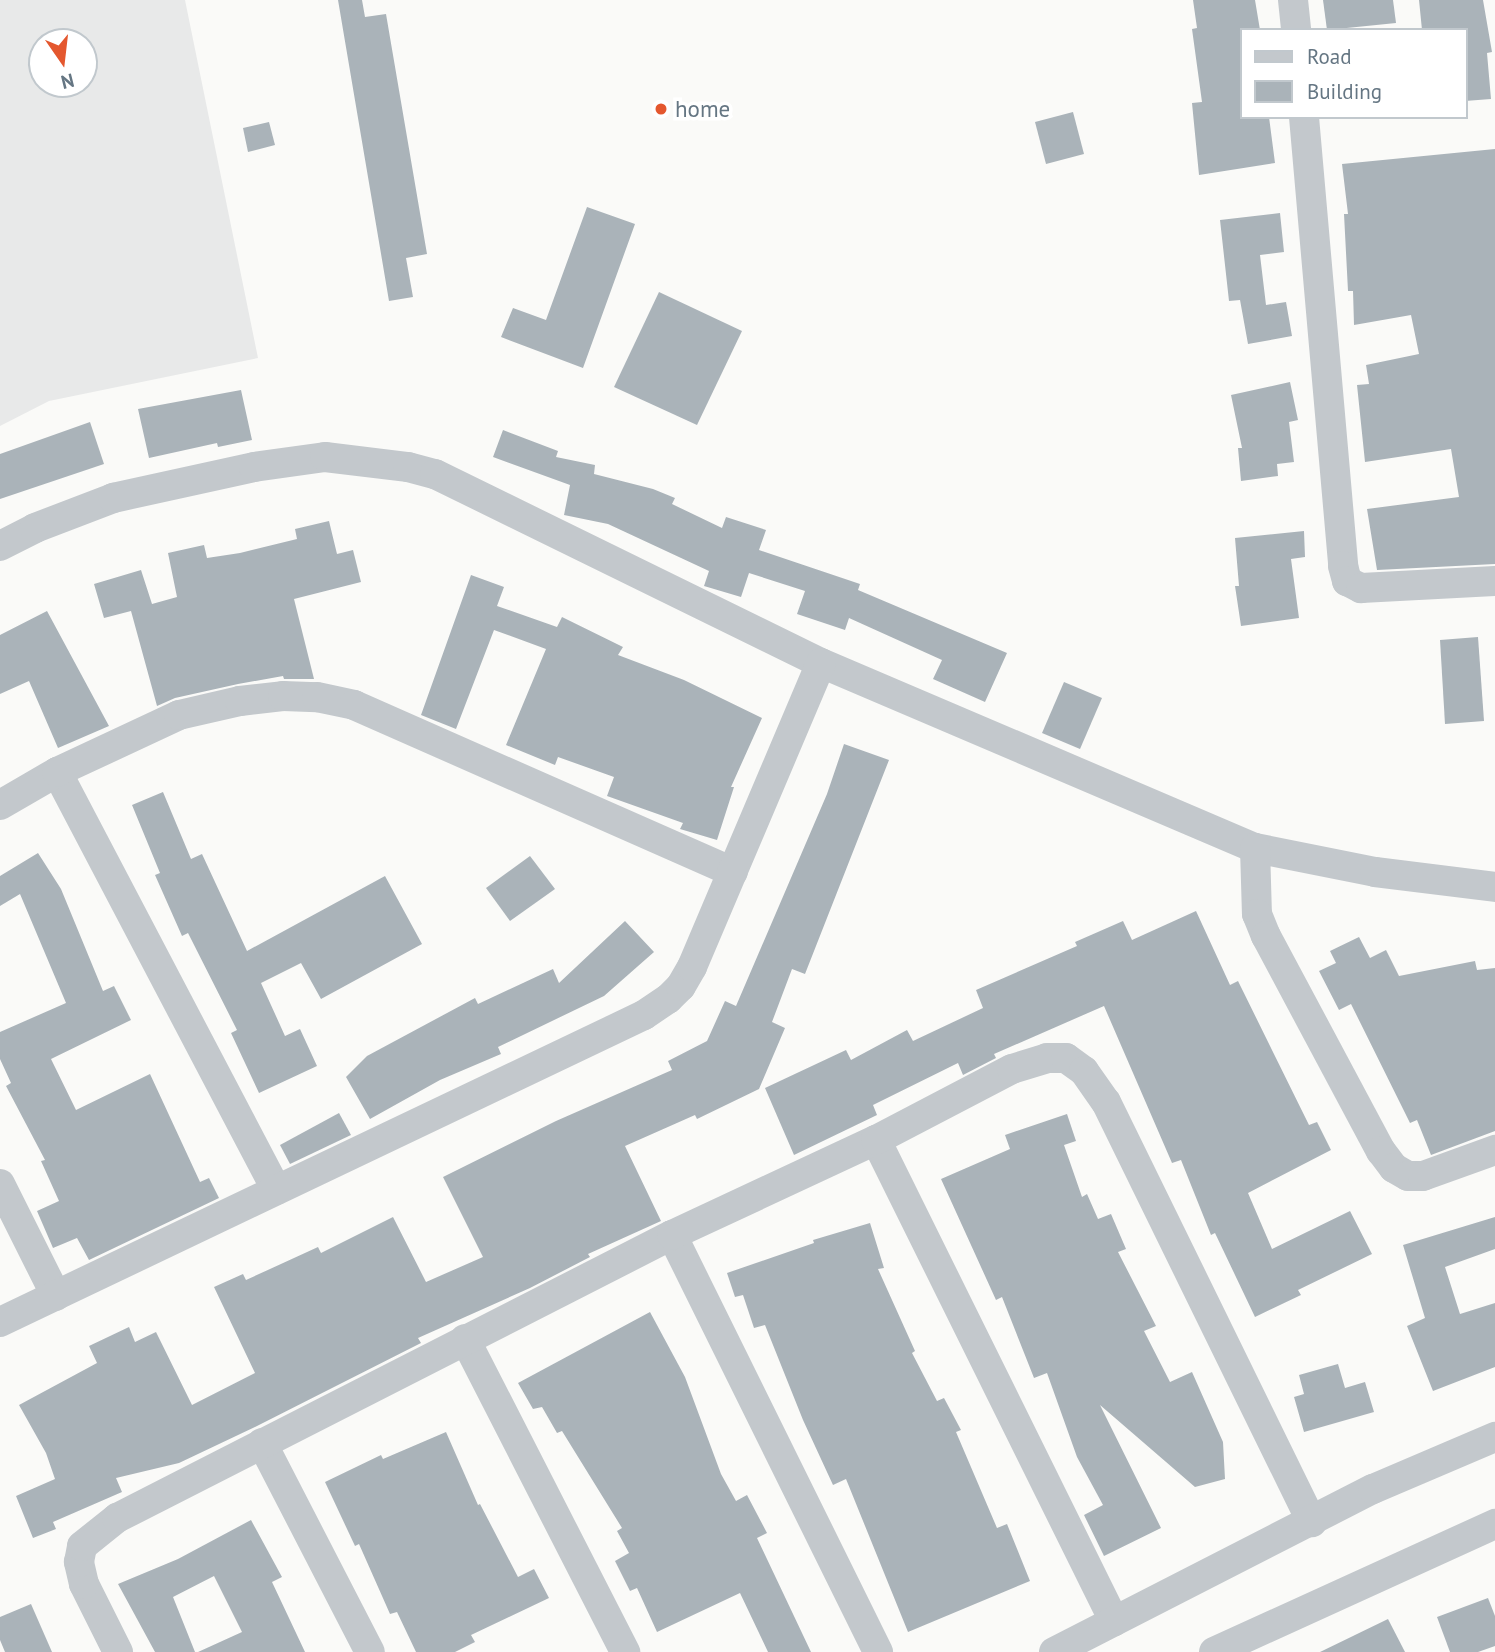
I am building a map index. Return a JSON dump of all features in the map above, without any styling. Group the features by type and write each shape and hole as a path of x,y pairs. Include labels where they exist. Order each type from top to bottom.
{"street":[{"path":"1293,0 1296,28"},
{"path":"1304,119 1343,566 1347,580 1361,588 1495,581"},
{"path":"0,545 35,528 113,498 254,467 324,457 384,462 435,474 821,663 1255,848 1375,872 1495,887"},
{"path":"0,1322 644,1015 668,999 681,986 692,967 821,663"},
{"path":"0,805 57,772 179,715 240,701 283,696 317,696 354,705 733,872"},
{"path":"57,772 276,1190"},
{"path":"1255,848 1257,914 1266,936 1381,1151 1394,1168 1408,1176 1423,1175 1495,1150"},
{"path":"118,1652 84,1584 79,1562 82,1546 117,1518 672,1235 876,1140 1012,1069 1047,1058 1066,1058 1084,1071 1107,1102 1311,1522"},
{"path":"876,1140 1114,1621"},
{"path":"0,1184 56,1296"},
{"path":"672,1235 878,1652"},
{"path":"465,1339 625,1652"},
{"path":"1054,1652 1373,1489 1495,1437"},
{"path":"262,1443 370,1652"},
{"path":"1214,1652 1495,1524"}],"shaded area":[{"path":"0,0 185,0 258,358 49,401 0,426"}],"building":[{"path":"338,0 362,0 365,17 386,14 427,254 406,258 413,297 389,301"},
{"path":"1193,0 1255,0 1260,28 1240,28 1240,119 1269,119 1275,163 1199,175 1192,103 1202,102 1192,29 1197,28"},
{"path":"1323,0 1393,0 1396,23 1327,28"},
{"path":"1419,0 1483,0 1492,52 1487,53 1491,99 1467,101 1467,28 1422,28"},
{"path":"1073,112 1084,154 1046,164 1035,122"},
{"path":"269,122 275,145 248,152 243,128"},
{"path":"1495,149 1495,564 1377,570 1367,509 1459,497 1451,449 1365,462 1357,385 1369,384 1366,365 1419,354 1411,315 1354,325 1353,291 1348,291 1344,214 1348,214 1342,164"},
{"path":"587,207 635,224 583,368 501,337 513,308 546,320"},
{"path":"1280,213 1284,252 1260,255 1266,305 1286,302 1292,336 1248,344 1240,300 1229,301 1220,220"},
{"path":"659,292 742,331 697,425 614,387"},
{"path":"1290,382 1298,420 1289,422 1294,462 1277,464 1278,476 1241,481 1238,448 1242,448 1231,395"},
{"path":"241,390 252,440 218,447 217,443 149,458 138,409"},
{"path":"90,422 104,464 0,499 0,454"},
{"path":"503,430 558,451 556,457 595,465 594,474 653,489 675,498 672,504 722,528 726,517 766,530 759,550 860,584 858,590 1007,653 985,702 933,679 942,660 849,618 845,630 797,614 805,591 749,573 741,597 704,586 709,571 608,524 564,515 570,485 493,457"},
{"path":"329,521 337,554 353,550 361,582 294,599 314,679 284,679 283,676 175,698 157,706 131,611 104,618 94,584 141,570 152,604 177,597 168,553 204,545 207,558 240,553 297,539 295,529"},
{"path":"1304,531 1305,557 1291,559 1299,618 1241,626 1235,586 1239,586 1235,538"},
{"path":"471,575 504,587 497,606 557,627 562,617 623,647 618,655 684,680 762,718 731,787 734,787 717,840 680,829 683,823 607,796 614,777 558,757 555,765 506,745 546,649 494,630 456,729 421,715"},
{"path":"47,611 109,726 58,748 29,681 0,694 0,635"},
{"path":"1478,637 1484,721 1445,724 1440,640"},
{"path":"1064,682 1102,698 1080,749 1042,733"},
{"path":"844,744 889,760 805,974 792,969 772,1022 785,1028 759,1089 697,1119 695,1115 625,1146 661,1221 588,1254 590,1257 530,1288 418,1338 421,1343 179,1463 116,1478 122,1492 53,1522 56,1529 33,1538 16,1496 55,1479 46,1453 19,1405 97,1363 89,1346 129,1327 135,1342 156,1332 192,1405 255,1373 214,1287 243,1274 246,1280 318,1247 321,1253 393,1217 426,1282 483,1257 443,1177 556,1121 672,1070 668,1061 707,1041 725,1001 736,1006 827,794"},
{"path":"163,792 191,859 202,854 247,951 385,876 422,944 321,999 301,963 261,983 285,1036 300,1029 317,1066 259,1093 231,1033 237,1030 188,933 182,936 155,875 160,873 132,805"},
{"path":"38,853 61,889 103,991 114,986 131,1020 51,1059 76,1110 150,1074 200,1182 209,1178 219,1198 89,1260 77,1238 53,1248 37,1211 59,1201 41,1161 45,1160 6,1086 11,1083 0,1059 0,1032 66,1003 20,894 0,906 0,876"},
{"path":"530,856 555,889 510,921 486,888"},
{"path":"1196,911 1230,985 1238,981 1309,1125 1317,1122 1331,1150 1248,1193 1272,1249 1350,1211 1372,1254 1298,1290 1301,1295 1255,1317 1215,1233 1211,1235 1181,1160 1172,1163 1104,1006 994,1054 996,1058 963,1075 958,1063 873,1105 877,1115 794,1155 765,1088 846,1050 851,1060 907,1030 913,1041 983,1008 976,990 1077,946 1075,942 1123,921 1132,940"},
{"path":"625,921 654,952 604,996 498,1047 501,1054 440,1080 370,1119 346,1077 367,1056 475,998 478,1004 553,969 559,983"},
{"path":"1359,937 1370,958 1386,950 1399,976 1475,961 1477,970 1495,968 1495,1131 1431,1155 1417,1120 1410,1123 1351,1004 1339,1010 1319,971 1336,963 1330,951"},
{"path":"339,1113 351,1135 290,1164 280,1145"},
{"path":"1067,1114 1076,1141 1064,1145 1082,1197 1087,1194 1098,1219 1111,1214 1126,1249 1118,1252 1156,1326 1144,1331 1170,1382 1192,1372 1223,1442 1225,1479 1195,1487 1100,1405 1161,1528 1104,1556 1084,1515 1103,1505 1077,1457 1047,1373 1034,1378 1002,1297 996,1300 941,1179 1010,1149 1005,1135"},
{"path":"1495,1217 1495,1249 1445,1267 1460,1314 1495,1303 1495,1367 1433,1391 1407,1326 1425,1318 1403,1245"},
{"path":"870,1223 884,1268 878,1269 915,1351 912,1353 937,1401 944,1398 961,1430 956,1432 997,1528 1007,1524 1030,1581 908,1632 846,1479 833,1485 803,1420 765,1325 754,1328 743,1295 735,1297 727,1273 814,1243 813,1240"},
{"path":"650,1312 685,1377 721,1474 736,1501 747,1495 767,1533 757,1538 811,1652 768,1652 740,1593 657,1632 637,1588 630,1591 615,1561 629,1553 617,1531 622,1528 562,1431 557,1433 542,1407 533,1409 518,1383"},
{"path":"1338,1364 1345,1388 1365,1382 1374,1412 1304,1432 1294,1397 1304,1394 1299,1375"},
{"path":"446,1432 478,1505 480,1504 518,1577 534,1569 549,1598 471,1635 475,1642 455,1652 416,1652 397,1612 390,1614 359,1544 355,1546 325,1482 381,1455 383,1459"},
{"path":"251,1520 282,1577 272,1582 305,1652 198,1652 242,1632 214,1576 173,1597 195,1652 155,1652 118,1584 178,1559"},
{"path":"1488,1598 1495,1616 1495,1646 1478,1652 1450,1652 1437,1617"},
{"path":"31,1604 52,1652 5,1652 0,1640 0,1617"},
{"path":"1388,1619 1405,1652 1320,1652"}],"place":[{"name":"home","path":"661,109"}]}
